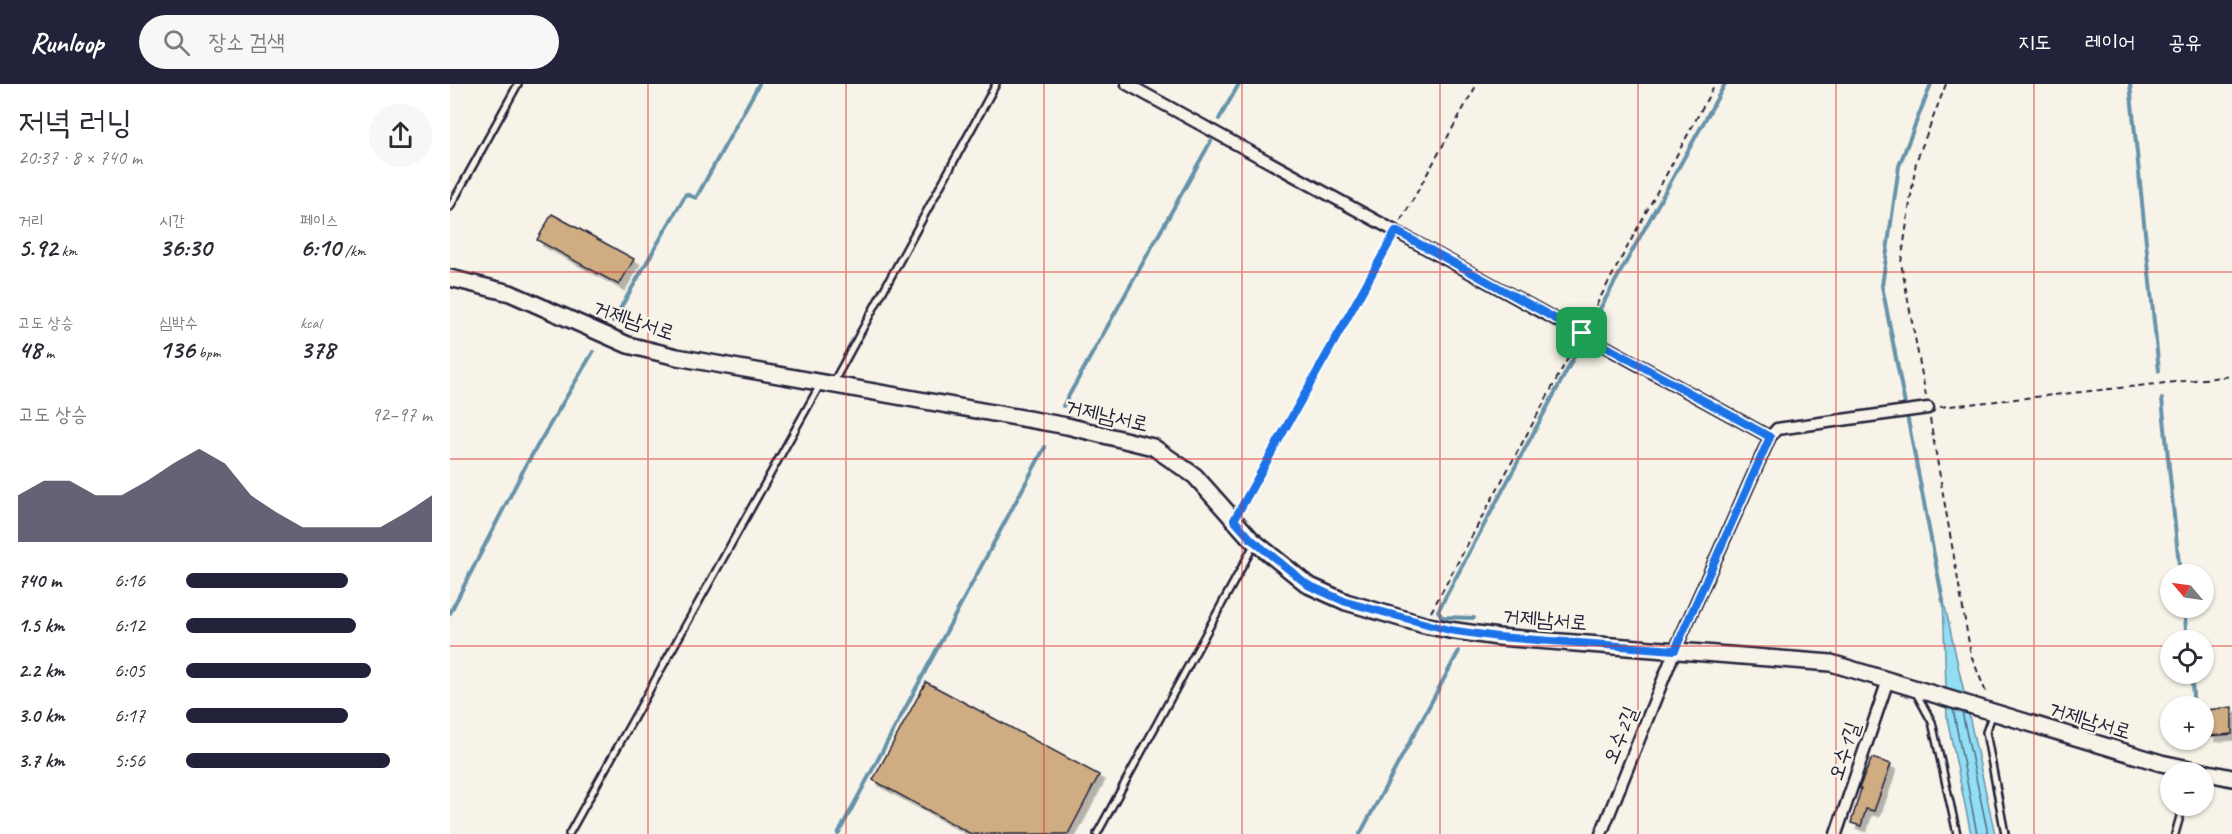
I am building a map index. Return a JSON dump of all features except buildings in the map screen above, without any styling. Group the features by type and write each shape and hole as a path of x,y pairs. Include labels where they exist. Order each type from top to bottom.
{"main road":[{"name":"거제남서로","path":"450,278 510,293 628,345 677,357 1066,426 1153,447 1195,476 1255,542 1308,585 1346,602 1424,625 1498,637 1831,663 2160,763"},
{"name":"거제남서로","path":"2214,775 2232,778"}],"street":[{"path":"1127,84 1770,437 1777,429 1928,408"},
{"name":"오수2길","path":"1601,834 1675,650 1770,437"},
{"name":"오수1길","path":"1836,834 1888,680"}],"lane":[{"path":"450,207 518,84"},
{"path":"569,834 996,84"},
{"path":"1097,834 1255,542"},
{"path":"1919,689 1932,722 1957,834"},
{"path":"1993,712 1986,732 2005,834"},
{"path":"2175,834 2180,816"}],"path":[{"path":"1234,520 1477,84"},
{"path":"1424,625 1715,84"},
{"path":"1928,408 2232,376"}],"water":[{"path":"1943,597 1995,834 1971,834 1947,718"}],"waterway":[{"path":"613,321 686,194 696,198 759,84"},
{"path":"1219,119 1239,84"},
{"path":"1591,325 1725,84"},
{"path":"1931,84 1899,166 1882,286 1943,601"},
{"path":"2130,84 2159,371"},
{"path":"1063,406 1211,141"},
{"path":"1474,618 1442,617 1438,611 1581,344"},
{"path":"450,613 526,465 593,352"},
{"path":"2162,399 2179,564"},
{"path":"838,834 1045,447"},
{"path":"2185,618 2186,630"},
{"path":"1360,834 1459,651"},
{"path":"2192,684 2193,696"}],"route":[{"path":"1396,231 1582,333 1770,437 1675,650 1498,637 1424,625 1346,602 1308,585 1251,539 1234,520 1396,231"}]}
